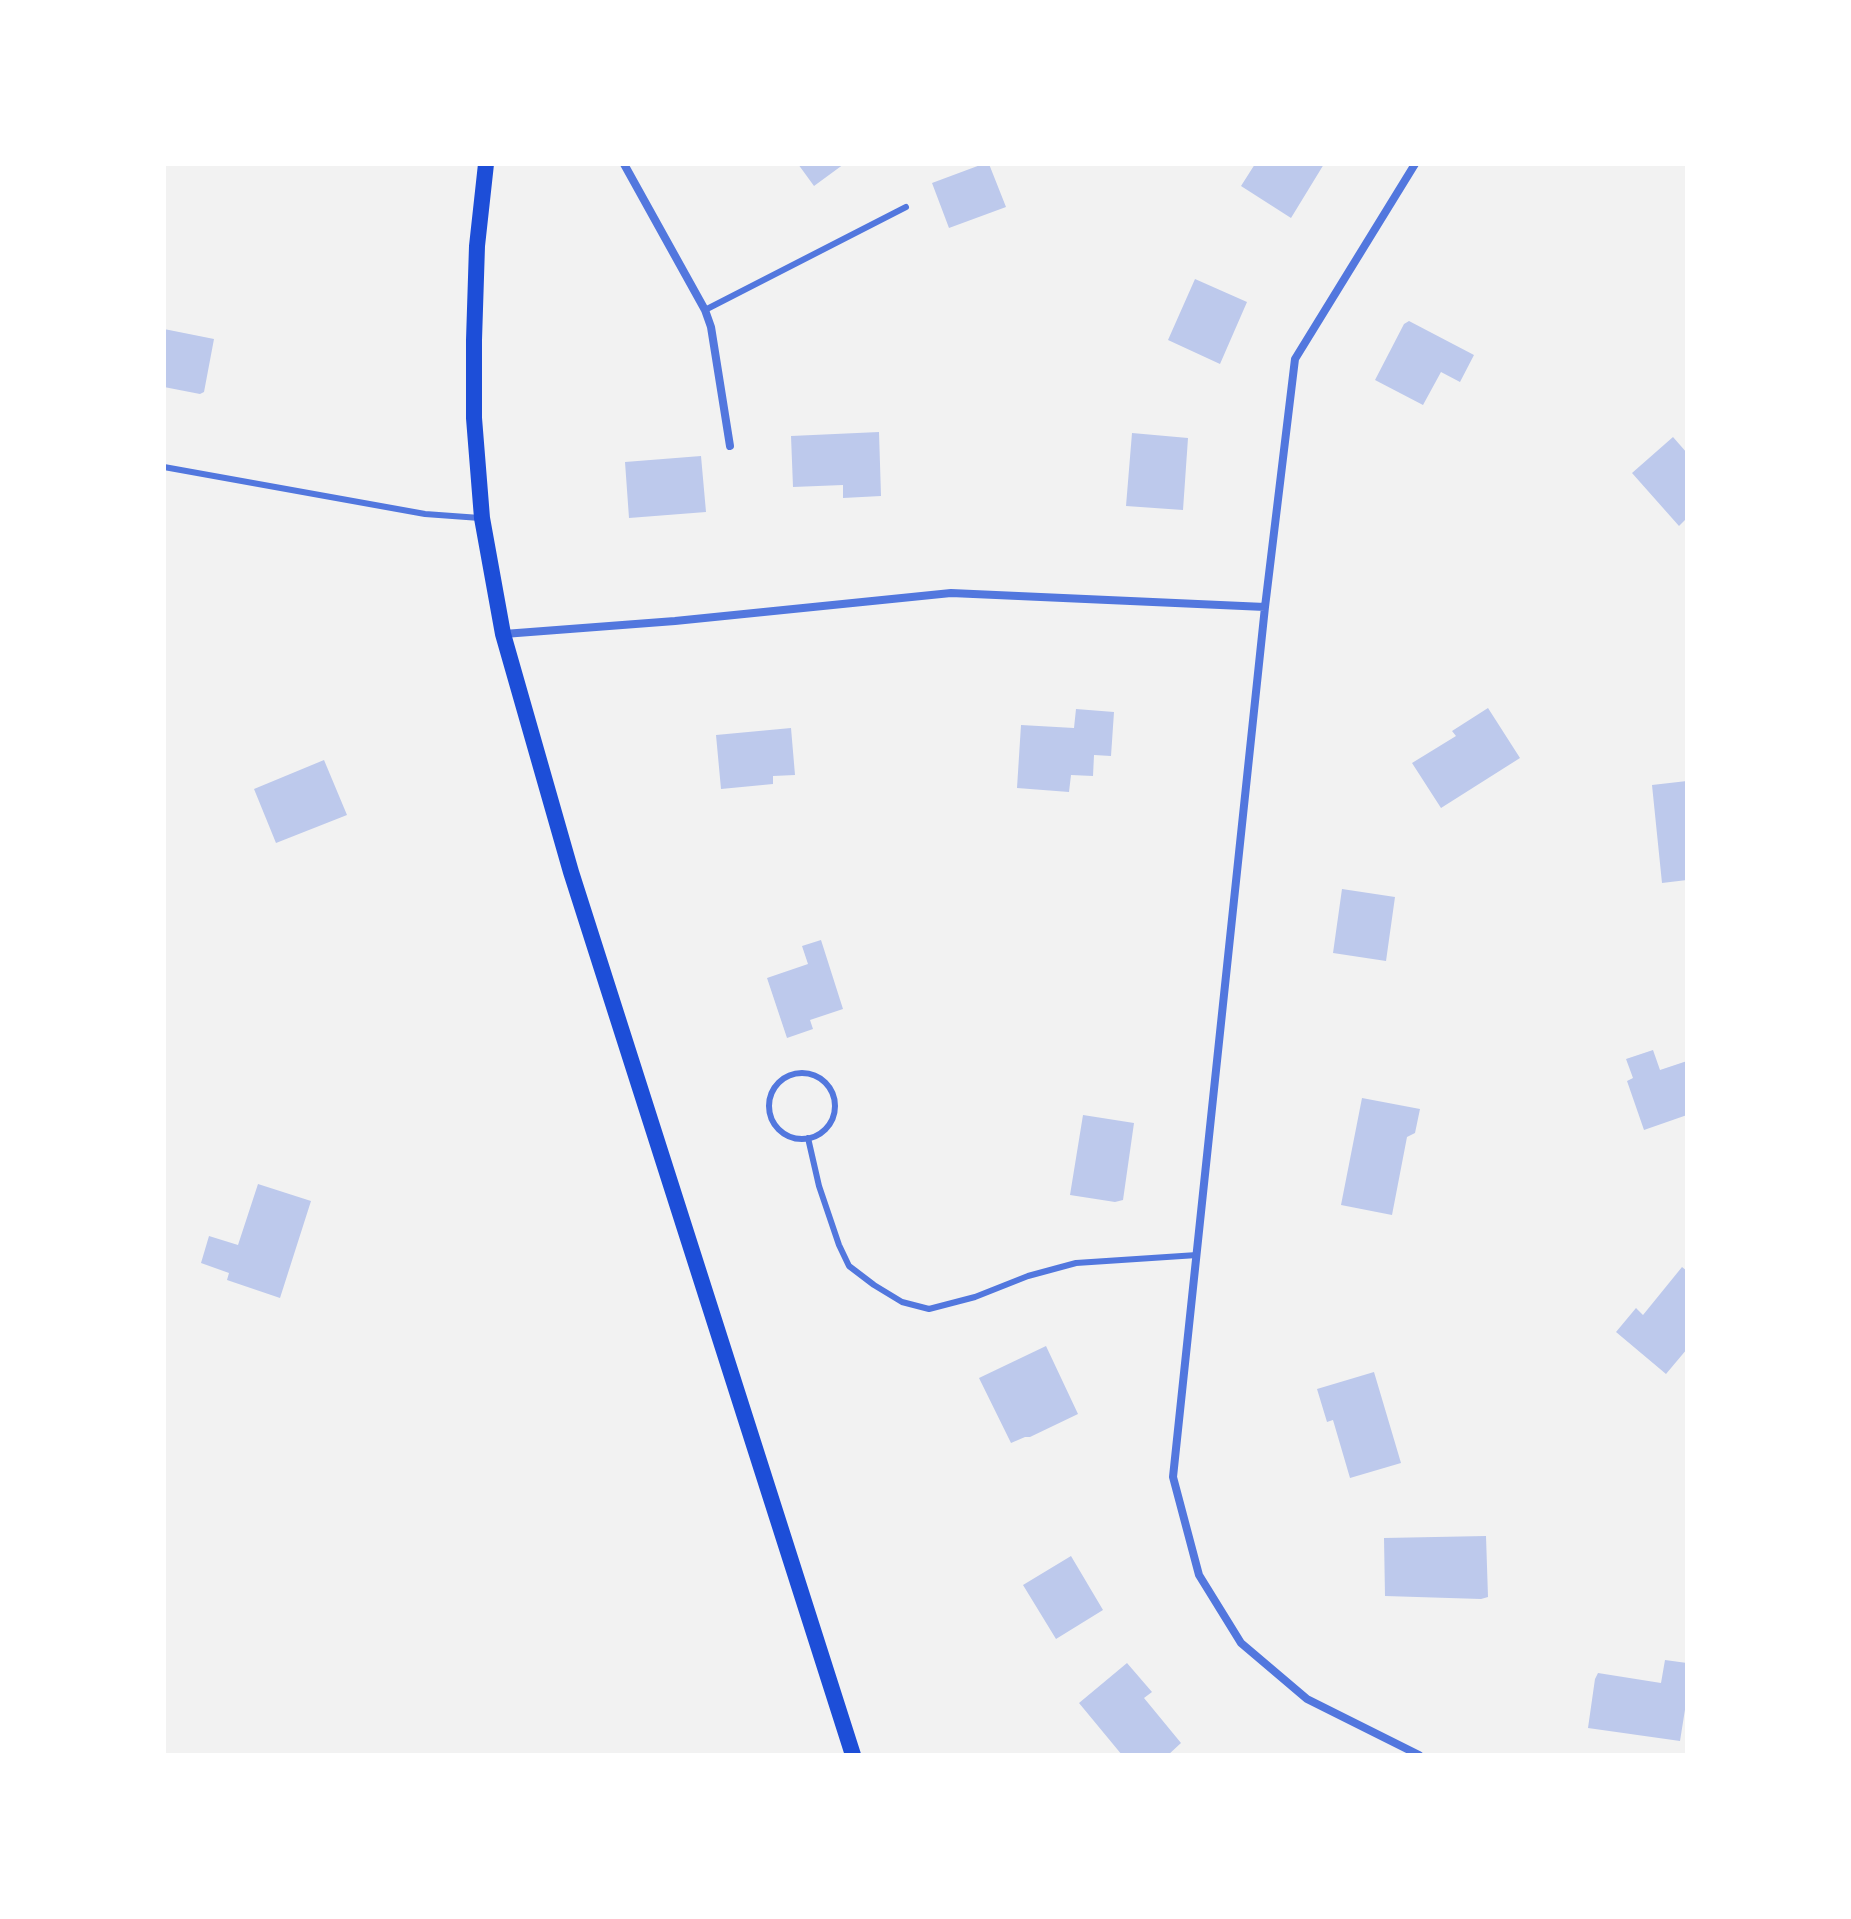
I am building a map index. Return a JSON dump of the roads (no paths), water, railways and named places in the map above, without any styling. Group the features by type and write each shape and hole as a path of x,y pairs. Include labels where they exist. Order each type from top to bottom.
{"main road":[{"path":"486,164 477,246 474,418 482,518 503,634 571,872 853,1755"}],"street":[{"path":"624,164 705,310 711,327 730,446"},
{"path":"1415,164 1295,359 1265,607 1173,1477 1199,1575 1241,1643 1307,1699 1419,1755"},
{"path":"503,634 675,621 951,593 1265,607"}],"lane":[{"path":"705,310 906,207"},
{"path":"164,467 425,514 482,518"},
{"path":"800,1073 821,1079 829,1087 835,1107 827,1128 808,1138 787,1135 778,1129 769,1110 770,1099 780,1081 800,1073"},
{"path":"808,1138 819,1186 849,1266 902,1302 929,1309 1076,1263 1197,1255"}]}
